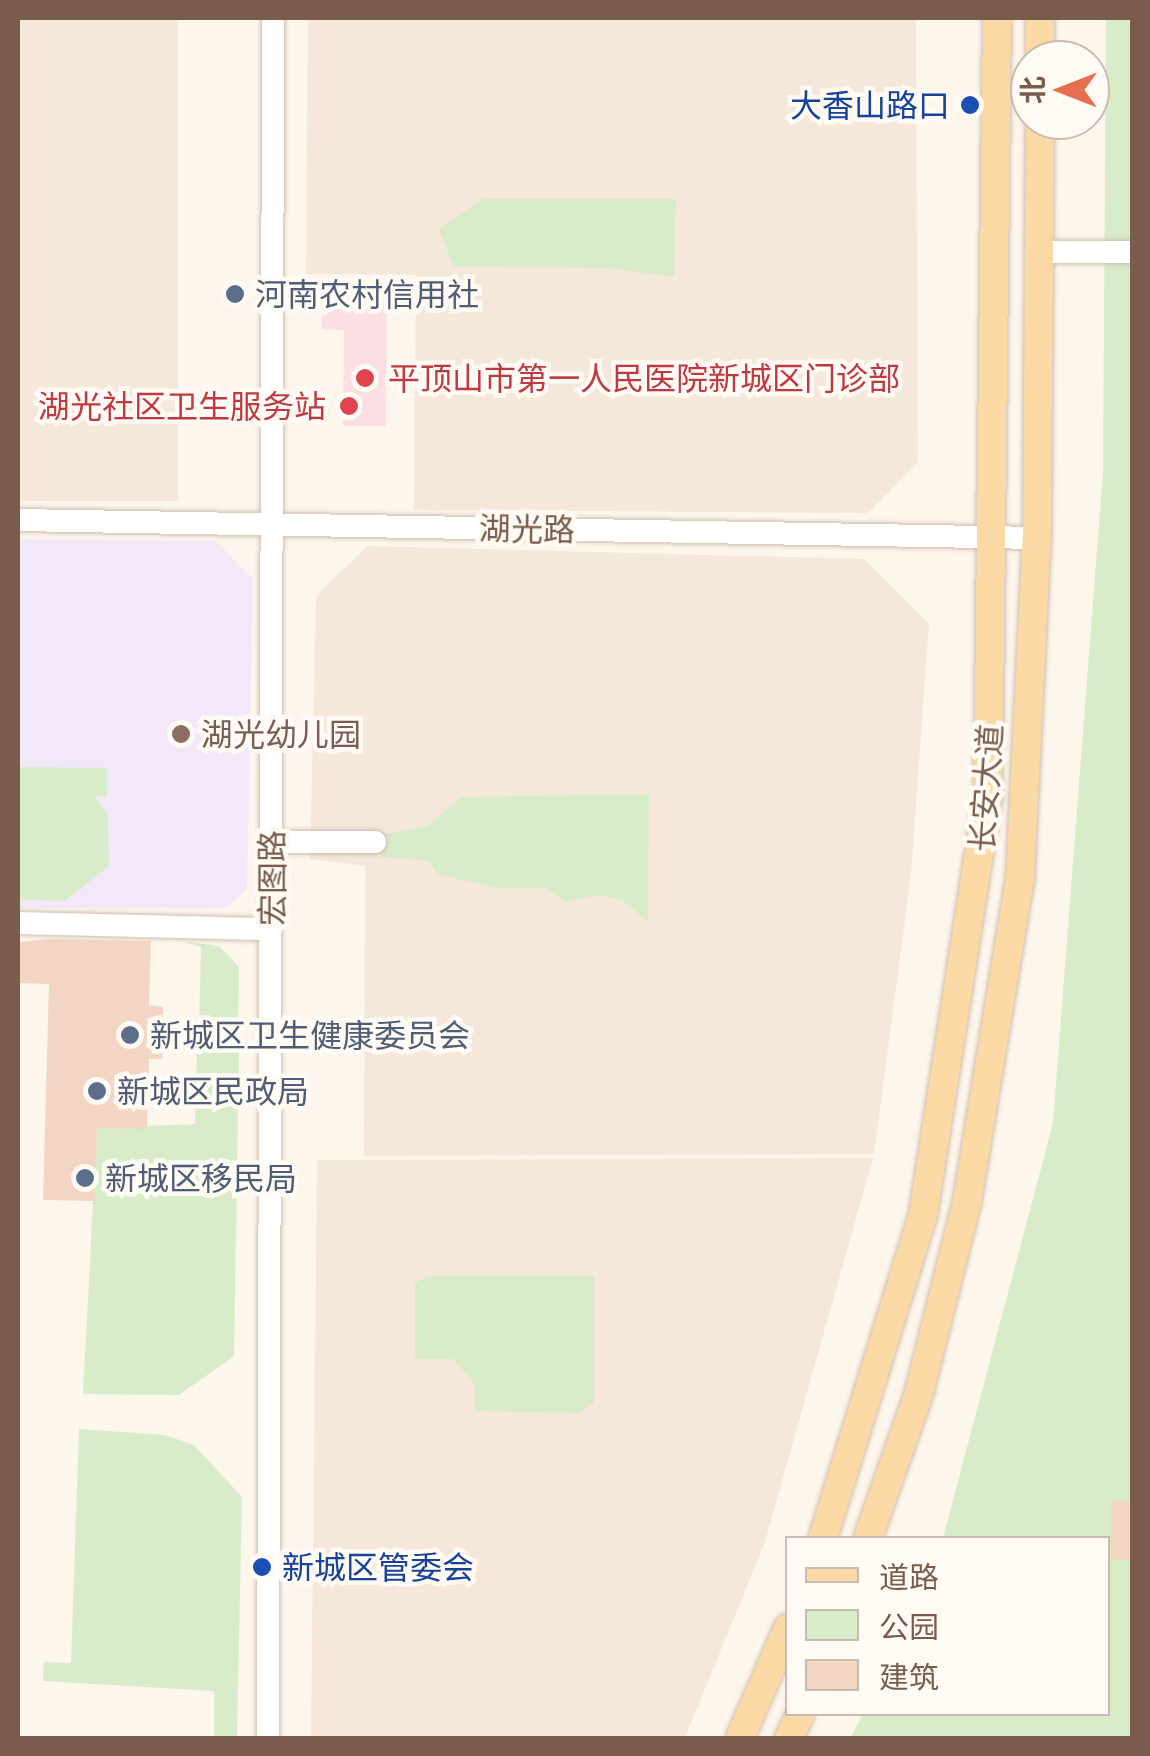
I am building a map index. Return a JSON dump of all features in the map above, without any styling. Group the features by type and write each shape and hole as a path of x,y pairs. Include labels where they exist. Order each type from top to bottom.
{"main road":[{"name":"长安大道","path":"825,1536 913,1252 952,1059 988,796 997,538 997,18"},
{"name":"长安大道","path":"869,1536 919,1393 998,1045 1022,861 1037,538 1040,140"},
{"path":"740,1738 785,1635"}],"street":[{"name":"宏图路","path":"268,1738 274,18"},
{"path":"1038,252 1132,252"},
{"name":"湖光路","path":"18,520 1037,538"},
{"path":"272,842 375,842"},
{"path":"18,923 271,929"}],"shaded area":[{"path":"18,18 178,18 178,501 18,501"},
{"path":"308,18 916,18 918,462 868,513 414,510 416,275 306,274"},
{"name":"平顶山市第一人民医院新城区门诊部","path":"322,285 387,286 386,426 343,426 344,330 322,329"},
{"path":"18,539 216,541 253,579 247,889 226,908 18,908"},
{"path":"367,546 864,559 929,624 911,875 874,1154 364,1156 365,866 310,859 316,596"},
{"path":"873,1158 765,1542 685,1738 311,1738 317,1160"}],"green space":[{"path":"1106,18 1132,18 1132,1738 850,1738 862,1716 1110,1716 1110,1536 944,1536 1053,1123 1103,472 1105,140 1110,140 1110,40 1106,40"},
{"path":"482,199 676,199 674,277 609,268 454,267 439,229"},
{"path":"18,767 107,768 107,796 95,797 108,815 109,866 65,901 18,900"},
{"path":"649,794 648,922 622,900 597,895 567,902 544,888 501,888 439,875 429,861 381,857 380,835 428,826 461,797"},
{"path":"182,941 219,946 239,967 238,1030 199,1029 201,947"},
{"path":"197,1051 239,1052 234,1356 179,1395 83,1394 97,1128 195,1124"},
{"path":"427,1276 594,1276 594,1402 580,1413 475,1411 475,1385 453,1359 415,1359 415,1283"},
{"path":"79,1429 165,1435 194,1445 242,1497 237,1738 214,1738 214,1691 43,1681 44,1662 71,1663"}],"building":[{"name":"新城区民政局","path":"151,941 149,1005 163,1007 162,1059 149,1059 147,1129 97,1128 95,1201 43,1200 49,984 18,983 18,942"},
{"path":"1111,1501 1132,1501 1132,1560 1111,1560"}],"place":[{"name":"大香山路口","path":"970,105"},
{"name":"河南农村信用社","path":"235,294"},
{"name":"平顶山市第一人民医院新城区门诊部","path":"365,378"},
{"name":"湖光社区卫生服务站","path":"349,406"},
{"name":"湖光幼儿园","path":"181,734"},
{"name":"新城区卫生健康委员会","path":"130,1035"},
{"name":"新城区民政局","path":"97,1091"},
{"name":"新城区移民局","path":"85,1178"},
{"name":"新城区管委会","path":"262,1567"}]}
